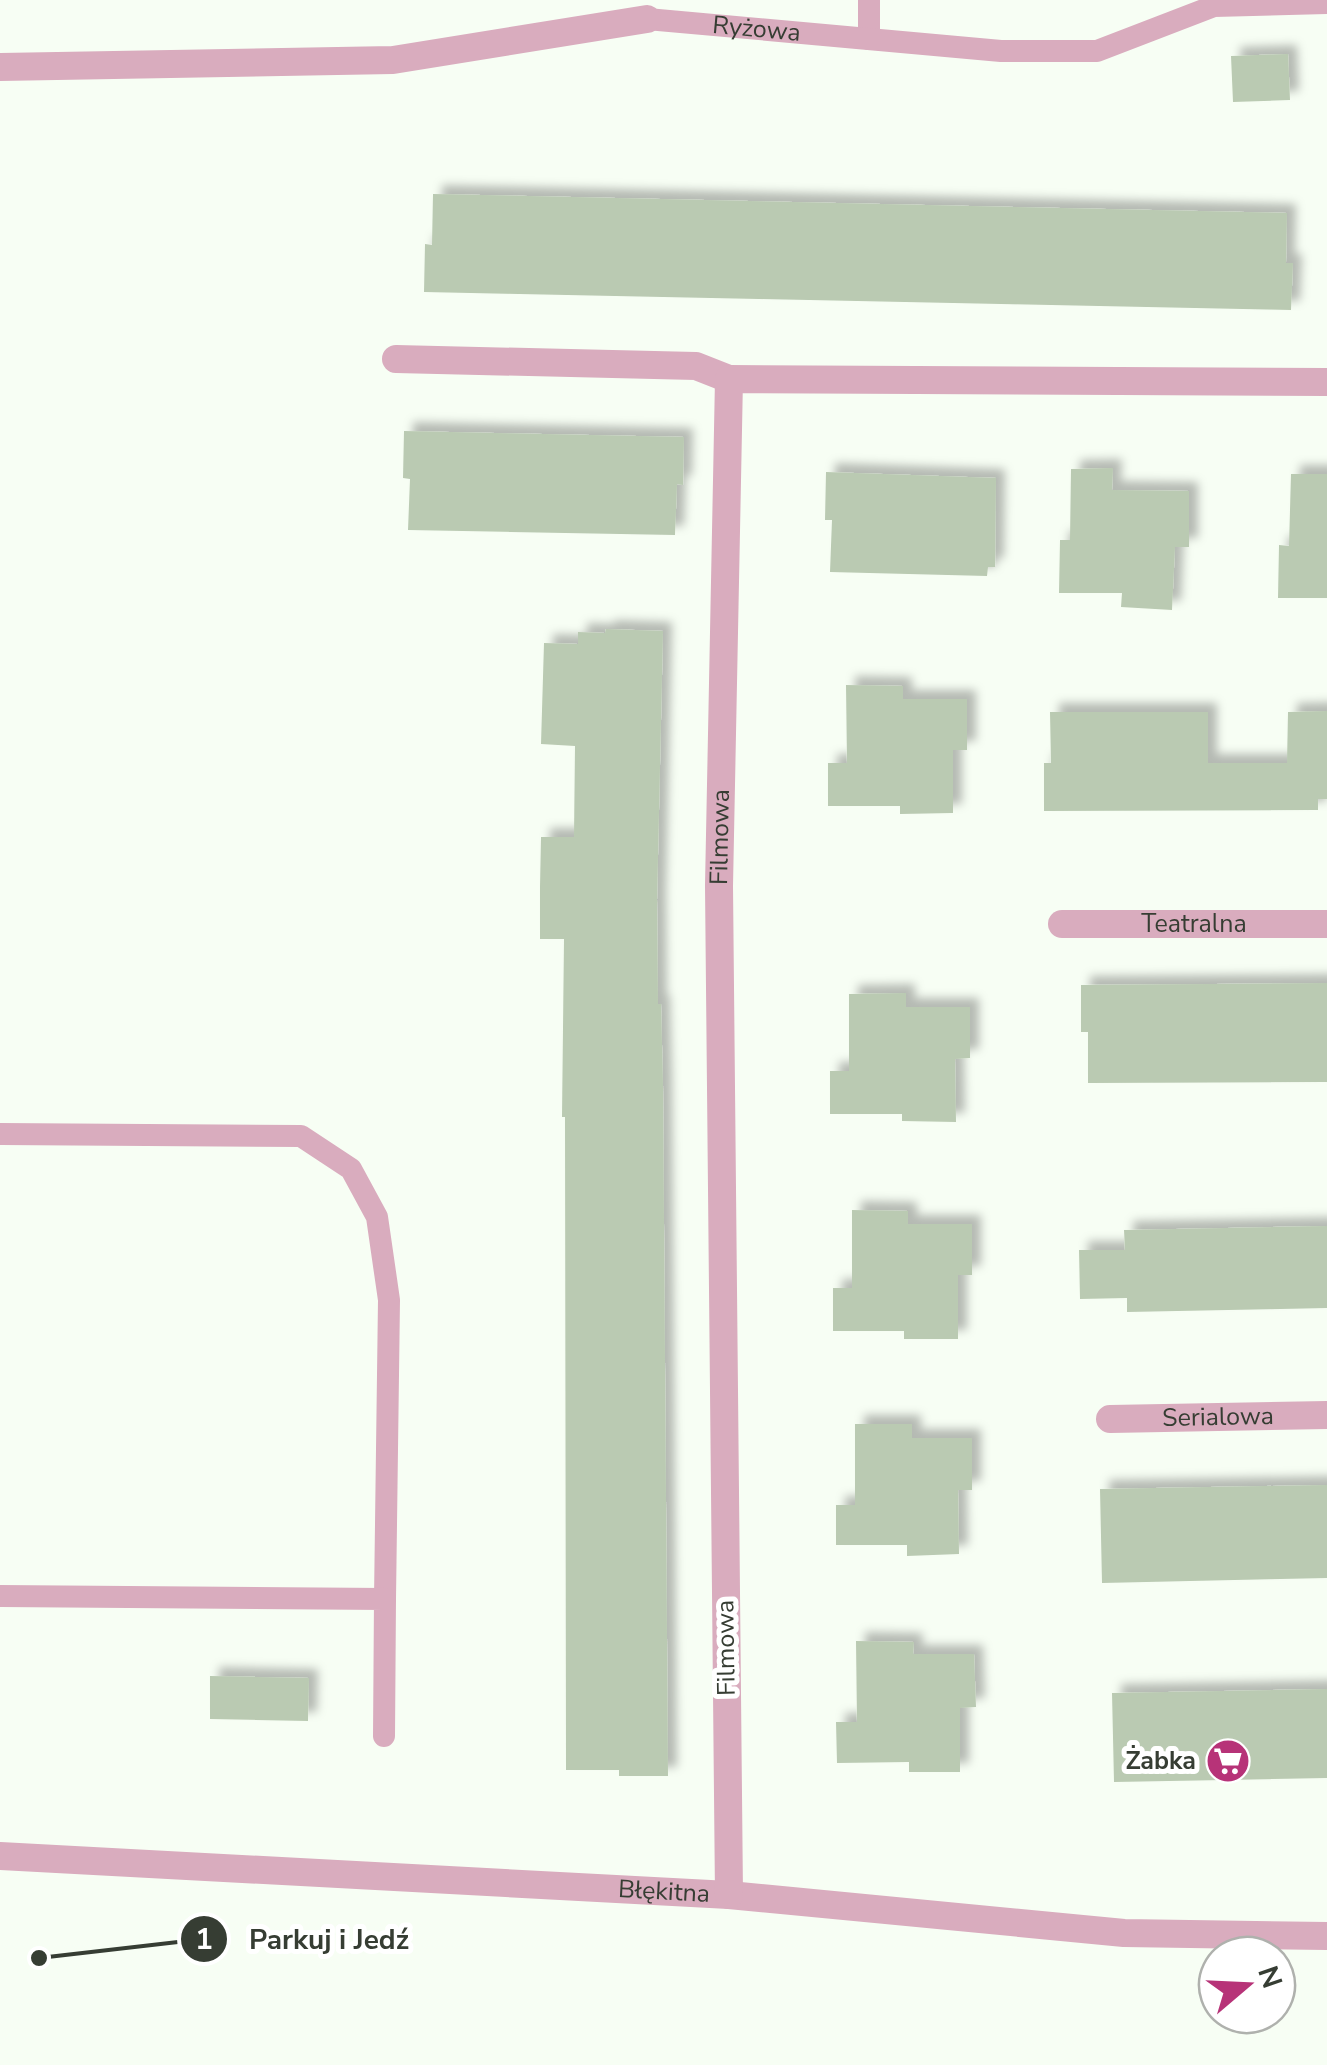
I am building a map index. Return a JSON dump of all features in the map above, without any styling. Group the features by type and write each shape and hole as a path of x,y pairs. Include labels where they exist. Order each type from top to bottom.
{"street":[{"name":"Ryżowa","path":"0,67 392,60 647,19"},
{"path":"396,359 696,366 729,379 1327,382"},
{"name":"Filmowa","path":"729,379 719,886 729,1895"},
{"name":"Teatralna","path":"1062,924 1327,924"},
{"name":"Serialowa","path":"1110,1419 1327,1415"},
{"name":"Błękitna","path":"0,1856 729,1895 1124,1934 1327,1936"}],"lane":[{"path":"869,0 870,39"},
{"name":"Ryżowa","path":"647,19 1001,51 1096,51 1214,6 1327,3"},
{"path":"0,1134 301,1136 350,1168 378,1217 389,1300 384,1736"},
{"path":"0,1596 385,1599"}],"building":[{"path":"1288,54 1290,100 1233,102 1231,56"},
{"path":"433,194 1287,213 1286,263 1293,263 1291,310 424,292 425,244 432,245"},
{"path":"404,431 684,437 683,485 677,484 675,535 408,530 410,479 403,478"},
{"path":"1113,468 1112,490 1189,491 1189,547 1175,547 1172,610 1121,607 1122,593 1059,593 1060,540 1070,540 1071,469"},
{"path":"826,472 996,478 995,567 988,567 987,576 830,572 832,520 825,520"},
{"path":"1291,474 1327,474 1327,598 1278,598 1279,545 1289,546"},
{"path":"606,629 663,631 657,900 663,1085 668,1776 619,1776 619,1770 566,1770 564,939 540,939 540,887 541,837 574,837 575,746 541,744 544,643 578,644 578,632 605,633"},
{"path":"846,685 903,686 903,699 967,699 967,750 953,750 953,813 900,814 900,806 828,806 828,763 847,763"},
{"path":"1327,711 1327,799 1318,799 1318,810 1044,811 1044,763 1051,763 1050,712 1208,712 1208,763 1287,763 1288,712"},
{"path":"1327,983 1327,1082 1088,1083 1088,1032 1081,1032 1081,985"},
{"path":"906,993 906,1007 970,1007 970,1058 955,1059 956,1122 902,1121 902,1114 830,1114 830,1071 849,1071 849,994"},
{"path":"852,1210 908,1211 908,1224 972,1224 972,1275 958,1275 958,1339 904,1339 904,1331 833,1331 833,1288 852,1288"},
{"path":"1327,1226 1327,1308 1127,1312 1127,1298 1080,1299 1079,1250 1125,1250 1124,1230"},
{"path":"855,1424 912,1424 912,1438 972,1438 972,1490 958,1490 959,1554 907,1556 907,1545 836,1545 836,1505 855,1505"},
{"path":"1327,1485 1327,1578 1102,1583 1100,1489"},
{"path":"856,1641 914,1642 913,1654 974,1654 976,1707 960,1708 960,1772 909,1772 909,1762 837,1763 836,1722 857,1722"},
{"path":"210,1676 309,1678 308,1721 210,1719"},
{"path":"1327,1689 1327,1778 1114,1782 1112,1693"}],"place":[{"name":"Żabka","path":"1228,1761"},
{"name":"Parkuj i Jedź","path":"39,1958"}]}
